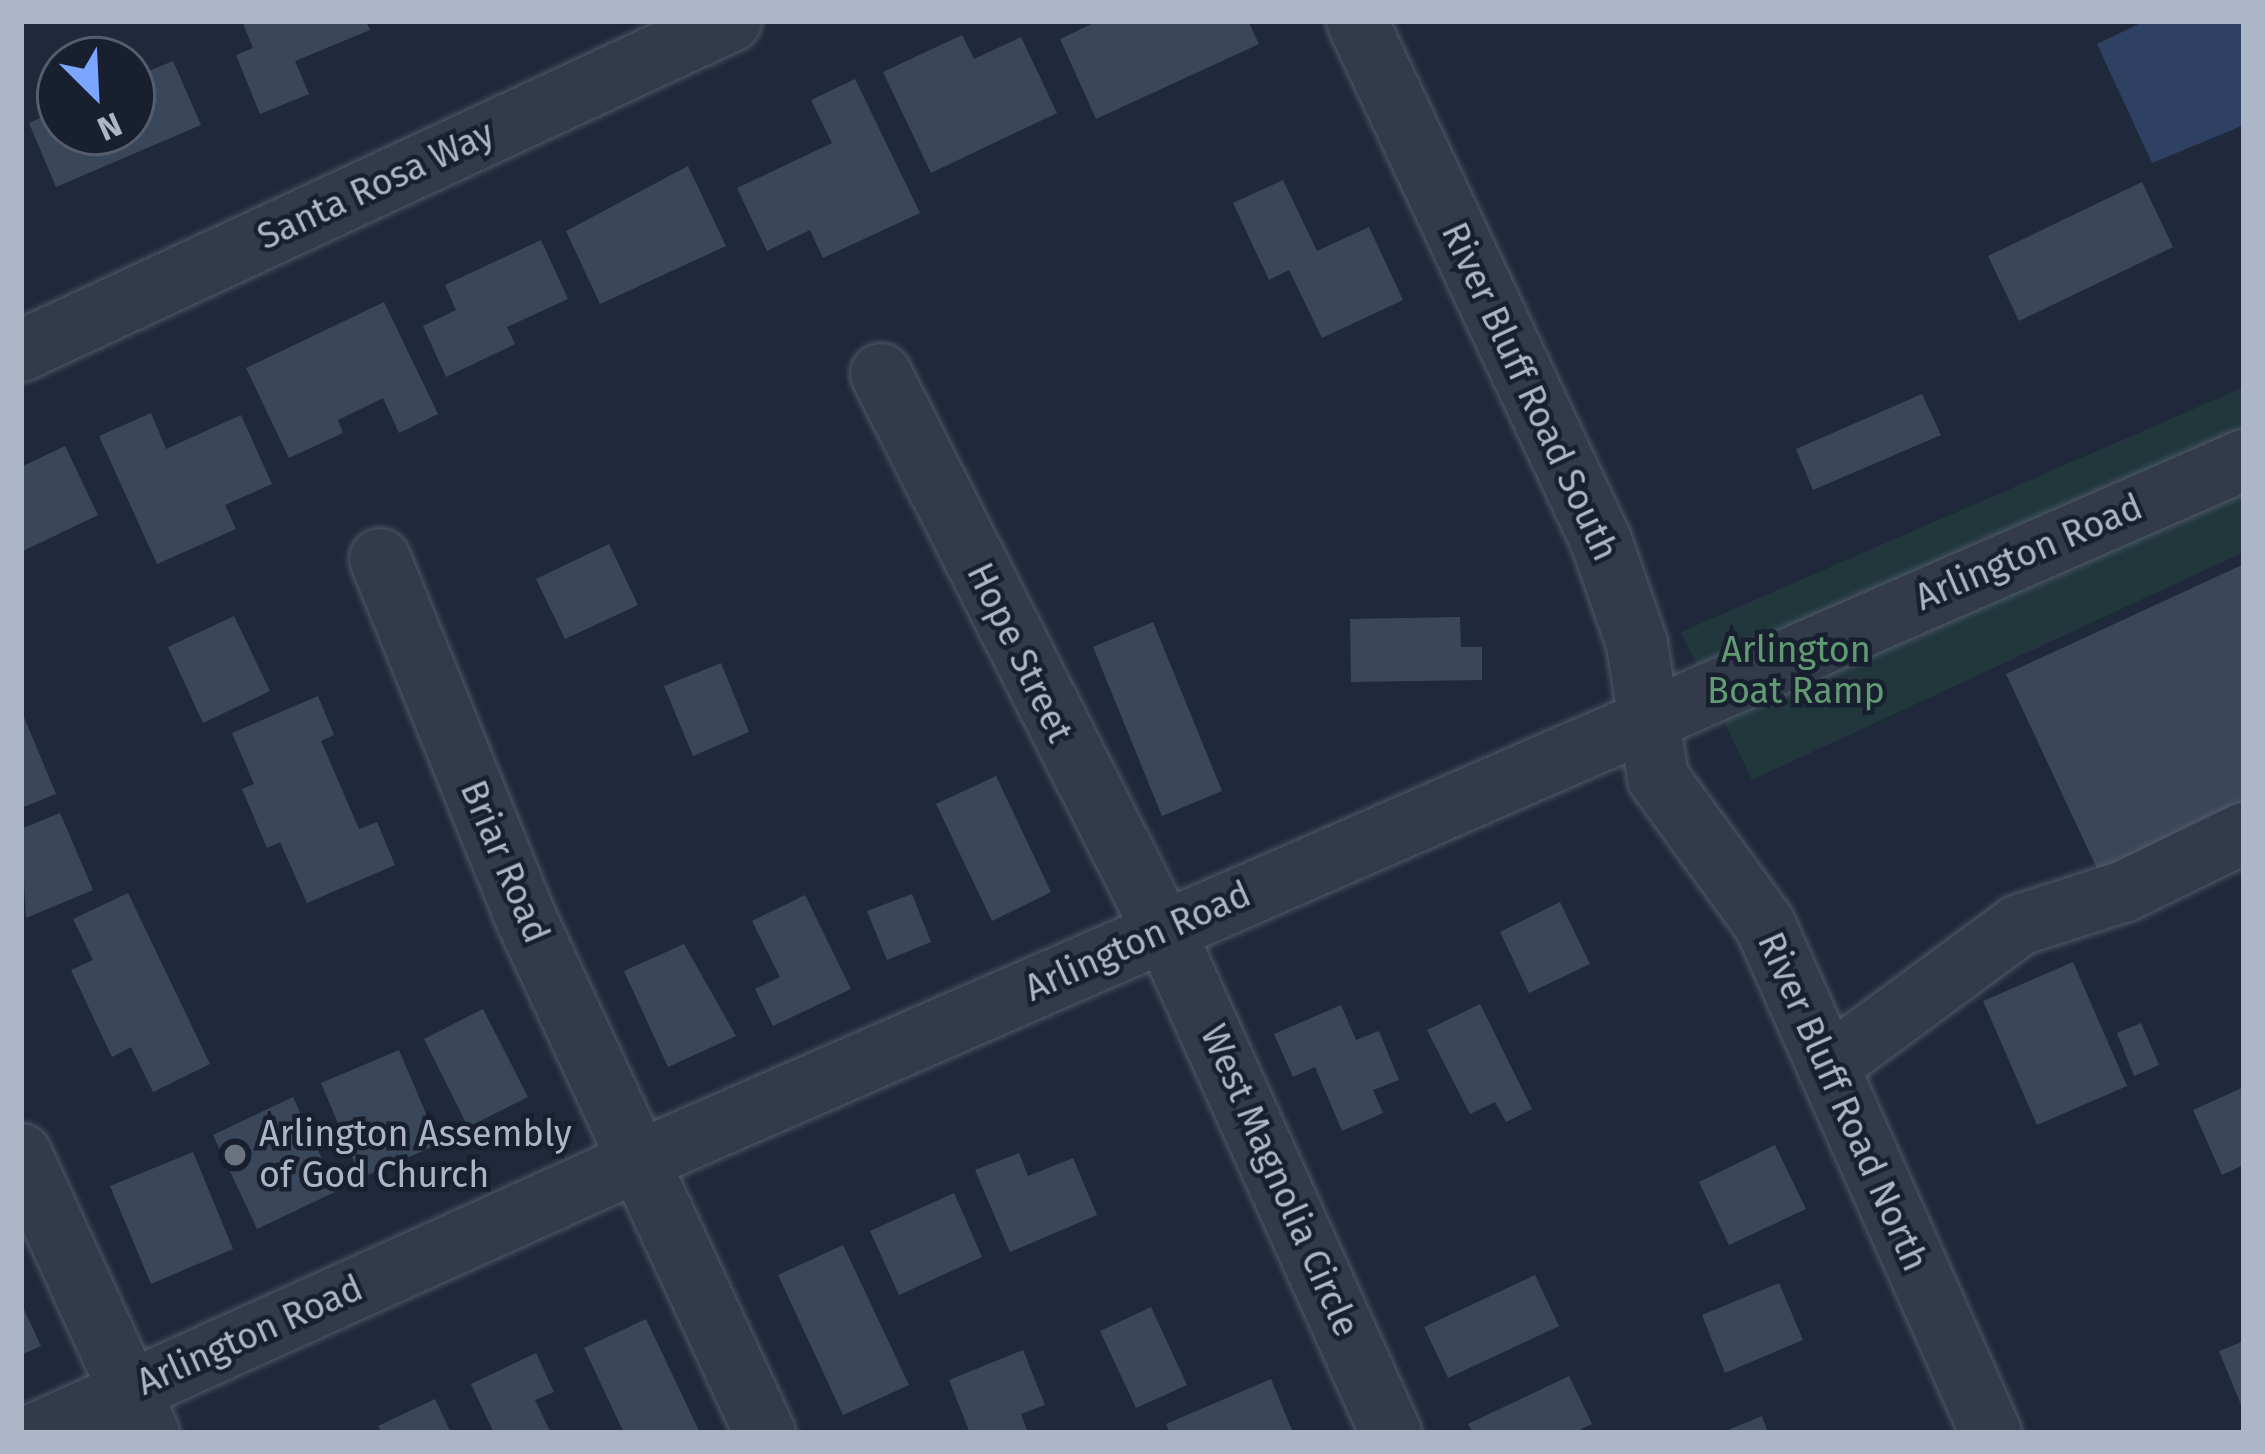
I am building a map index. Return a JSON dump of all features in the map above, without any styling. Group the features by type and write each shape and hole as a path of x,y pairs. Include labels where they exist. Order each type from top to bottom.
{"street":[{"name":"Santa Rosa Way","path":"21,351 727,22"},
{"name":"River Bluff Road South","path":"1370,47 1601,542 1636,644 1643,720"},
{"name":"Hope Street","path":"881,374 1158,933"},
{"name":"Arlington Road","path":"37,1433 139,1412 636,1162 2244,460"},
{"name":"Briar Road","path":"380,559 523,912 765,1433"},
{"name":"River Bluff Road North","path":"1643,720 1658,778 1765,925 1991,1433"},
{"path":"1828,1066 2019,925 2125,891 2244,833"},
{"name":"West Magnolia Circle","path":"1158,933 1280,1175 1391,1433"},
{"path":"21,1154 139,1412"}],"green space":[{"name":"Arlington Boat Ramp","path":"2244,387 2244,552 1752,780 1681,632"}],"water":[{"path":"2145,21 2244,21 2244,125 2152,163 2097,44"}],"building":[{"path":"242,21 366,21 370,30 295,61 309,94 260,114 236,55 253,48"},
{"path":"1098,21 1248,21 1259,44 1096,119 1060,39"},
{"path":"962,35 974,59 1021,37 1057,113 931,173 883,72"},
{"path":"173,61 201,125 156,144 156,68"},
{"path":"855,79 920,213 823,258 810,230 767,251 737,188 832,143 811,100"},
{"path":"43,156 128,156 56,187"},
{"path":"688,166 726,246 600,304 566,231"},
{"path":"1283,180 1317,251 1369,227 1403,300 1322,338 1289,270 1269,280 1233,203"},
{"path":"2142,182 2173,247 2019,321 1988,256"},
{"path":"541,240 568,299 507,327 515,344 446,377 423,326 456,310 445,285"},
{"path":"384,302 438,414 399,433 383,398 338,420 343,433 289,458 246,368"},
{"path":"1922,394 1941,435 1813,490 1796,449"},
{"path":"151,413 166,449 241,415 272,484 225,505 236,529 157,564 99,436"},
{"path":"65,446 98,515 21,552 21,467"},
{"path":"609,544 638,605 565,639 536,579"},
{"path":"2244,564 2244,809 2100,875 2006,674"},
{"path":"234,616 270,691 203,723 168,647"},
{"path":"1460,617 1461,647 1482,647 1482,680 1351,682 1350,619"},
{"path":"1153,622 1222,791 1162,816 1093,647"},
{"path":"721,663 749,732 693,756 664,686"},
{"path":"318,696 334,735 321,741 359,829 377,822 395,865 307,903 280,842 267,848 242,789 254,784 232,733"},
{"path":"21,710 56,794 21,808"},
{"path":"996,776 1051,892 992,921 936,804"},
{"path":"60,813 93,890 26,918 21,829"},
{"path":"128,893 210,1064 153,1092 131,1047 112,1057 71,970 93,960 73,919"},
{"path":"912,894 931,942 887,960 867,911"},
{"path":"805,895 851,989 773,1026 755,989 780,977 752,921"},
{"path":"1560,902 1590,964 1529,993 1500,932"},
{"path":"684,944 736,1036 668,1067 624,971"},
{"path":"2073,962 2127,1086 2037,1125 1983,1001"},
{"path":"1480,1004 1532,1109 1506,1122 1495,1102 1470,1114 1427,1030"},
{"path":"1341,1005 1356,1040 1379,1031 1399,1080 1373,1090 1383,1113 1342,1131 1315,1067 1293,1077 1274,1034"},
{"path":"483,1009 528,1097 468,1127 424,1039"},
{"path":"2141,1023 2159,1065 2134,1076 2117,1033"},
{"path":"399,1050 439,1144 361,1178 321,1083"},
{"path":"2244,1087 2244,1165 2222,1175 2193,1110"},
{"path":"293,1097 337,1191 257,1229 213,1135"},
{"path":"1775,1145 1806,1209 1729,1245 1699,1182"},
{"path":"193,1152 233,1249 151,1284 110,1186"},
{"path":"1019,1153 1028,1176 1073,1158 1097,1215 1010,1252 975,1170"},
{"path":"954,1193 982,1257 899,1295 870,1231"},
{"path":"843,1245 909,1385 843,1415 778,1275"},
{"path":"1535,1275 1559,1326 1448,1378 1424,1327"},
{"path":"1779,1283 1803,1340 1725,1373 1702,1315"},
{"path":"21,1303 41,1346 21,1355"},
{"path":"1151,1307 1187,1385 1136,1408 1100,1331"},
{"path":"646,1319 700,1433 624,1433 584,1348"},
{"path":"2244,1341 2244,1412 2219,1351"},
{"path":"1023,1350 1045,1405 1021,1414 1028,1433 970,1433 949,1380"},
{"path":"536,1353 554,1392 535,1400 551,1433 494,1433 471,1384"},
{"path":"1569,1376 1592,1424 1573,1433 1473,1433 1468,1424"},
{"path":"1271,1379 1293,1433 1170,1433 1166,1424"},
{"path":"435,1399 451,1433 382,1433 378,1426"},
{"path":"1762,1416 1768,1433 1721,1433"}],"place":[{"name":"Arlington Assembly of God Church","path":"235,1155"}]}
